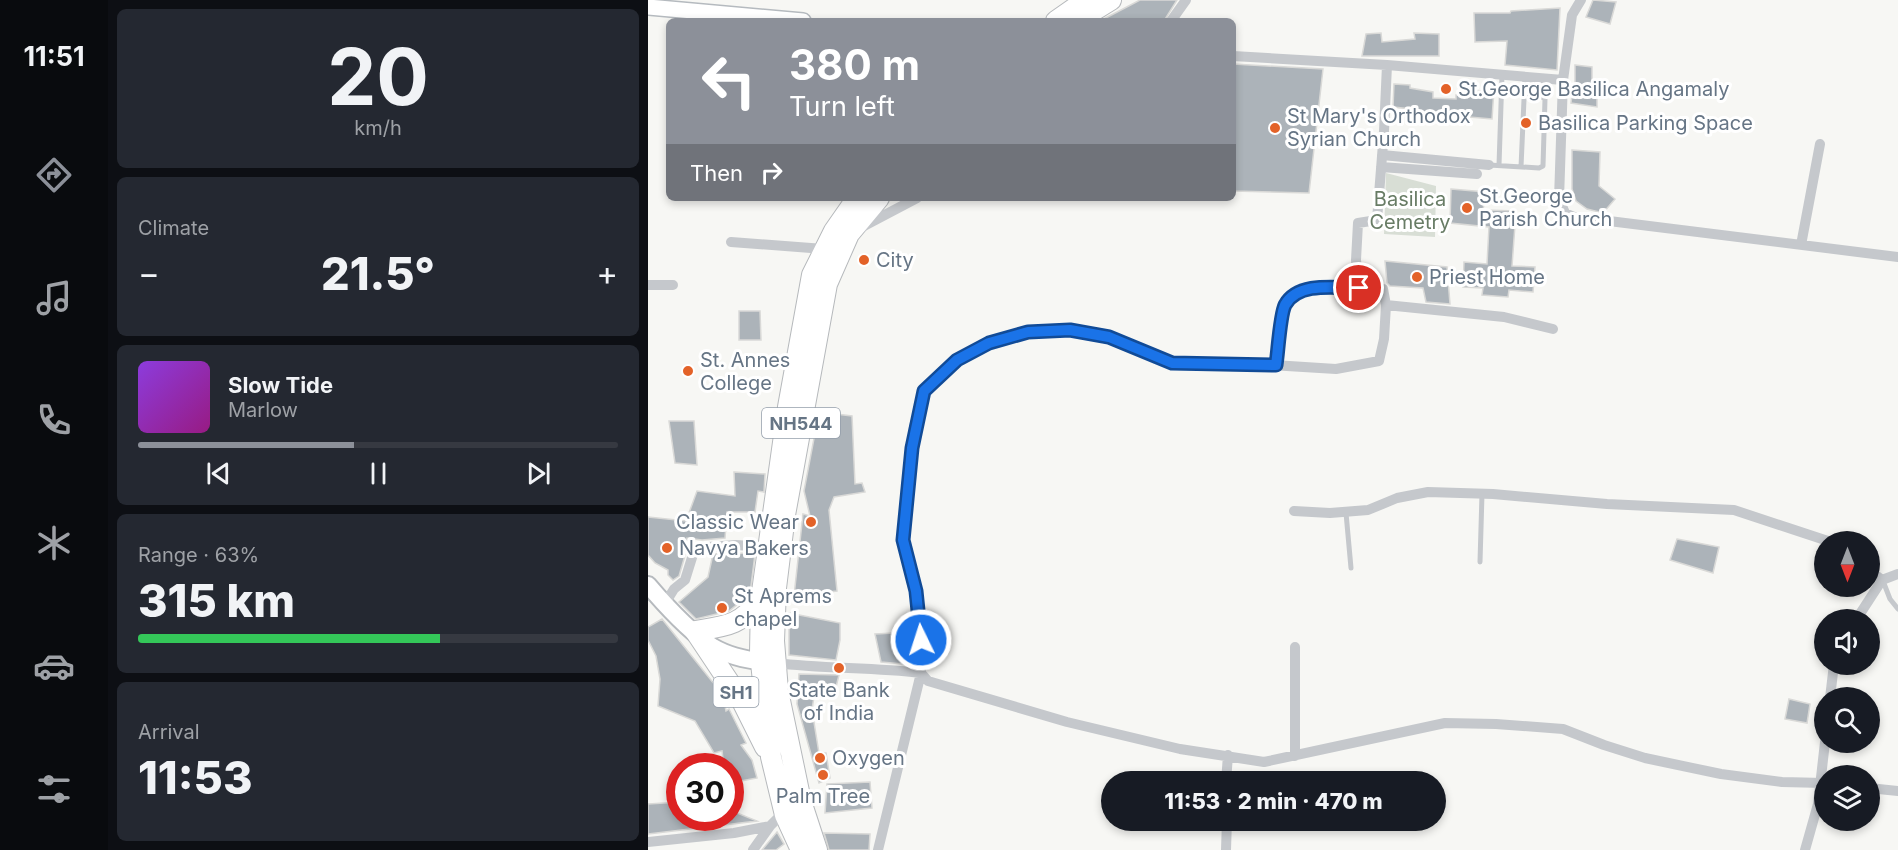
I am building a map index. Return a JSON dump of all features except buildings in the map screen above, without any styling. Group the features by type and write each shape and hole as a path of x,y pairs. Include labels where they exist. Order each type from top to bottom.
{"highway":[{"path":"1060,18 1087,0"},
{"path":"1082,18 1111,0"},
{"name":"NH544","path":"801,850 785,811 771,757 768,658 761,599 788,407 812,275 824,249 855,201"},
{"name":"NH544","path":"817,850 801,801 778,691 768,658 785,515 827,284 849,234 876,201"},
{"path":"695,631 727,627 751,612 761,599"},
{"name":"SH1","path":"695,631 743,703 771,757"}],"main road":[{"path":"648,7 755,18"},
{"name":"SH1","path":"648,585 695,631 717,636 746,651 768,658"}],"street":[{"path":"1173,18 1186,0"},
{"path":"1581,0 1572,15 1563,80 1559,199 1565,213 1579,219 1898,257"},
{"path":"1236,56 1387,65 1563,80"},
{"path":"1359,288 1356,260 1358,223 1377,220 1387,65"},
{"path":"1801,245 1820,144"},
{"path":"1382,161 1494,165"},
{"path":"1382,161 1477,174"},
{"path":"849,234 911,201"},
{"path":"731,242 824,249"},
{"path":"648,285 673,285"},
{"path":"878,850 921,673 920,613 903,540 906,488 914,427 924,391 957,360 989,343 1028,332 1070,330 1109,337 1172,363 1276,365 1336,369 1379,361 1384,339 1386,304 1383,289 1309,288 1294,295 1285,306 1276,365"},
{"path":"1386,304 1504,317 1553,329"},
{"path":"1294,511 1346,513 1368,510 1397,498 1428,492 1482,494 1607,504 1734,510 1814,536"},
{"path":"666,602 674,589 685,580 694,548 736,545 767,547"},
{"path":"1863,609 1882,579 1898,574"},
{"path":"1295,647 1295,756"},
{"path":"768,658 811,668 890,669 921,673 928,681 1067,722 1180,749 1264,762 1445,723 1496,724 1563,729 1604,746 1645,758 1721,774 1782,782 1814,782"},
{"path":"1227,771 1228,755"},
{"path":"1880,789 1898,791"},
{"path":"753,850 770,826 785,811"},
{"path":"1805,850 1814,818"},
{"path":"648,842 734,833 770,826"},
{"path":"1226,850 1227,831"}],"lane":[{"path":"1502,75 1494,165 1539,168 1543,166 1545,99 1539,95 1524,94"},
{"path":"1521,167 1525,76"},
{"path":"1480,562 1482,494"},
{"path":"1346,513 1351,568"},
{"path":"1882,579 1890,599 1898,609"}],"green space":[{"name":"Basilica Cemetry","path":"1386,173 1436,186 1435,237 1384,234"}],"place":[{"name":"St.George Basilica Angamaly","path":"1446,89"},
{"name":"Basilica Parking Space","path":"1526,123"},
{"name":"St Mary's Orthodox Syrian Church","path":"1275,128"},
{"name":"St.George Parish Church","path":"1467,208"},
{"name":"City","path":"864,260"},
{"name":"Priest Home","path":"1417,277"},
{"name":"St. Annes College","path":"688,371"},
{"name":"Classic Wear","path":"811,522"},
{"name":"Navya Bakers","path":"667,548"},
{"name":"St Aprems chapel","path":"722,608"},
{"name":"State Bank of India","path":"839,668"},
{"name":"Oxygen","path":"820,758"},
{"name":"Palm Tree","path":"823,775"}],"route":[{"path":"921,640 916,591 903,540 906,488 914,427 924,391 957,360 989,343 1028,332 1070,330 1109,337 1172,363 1276,365 1285,306 1294,295 1309,288 1359,288"}]}
